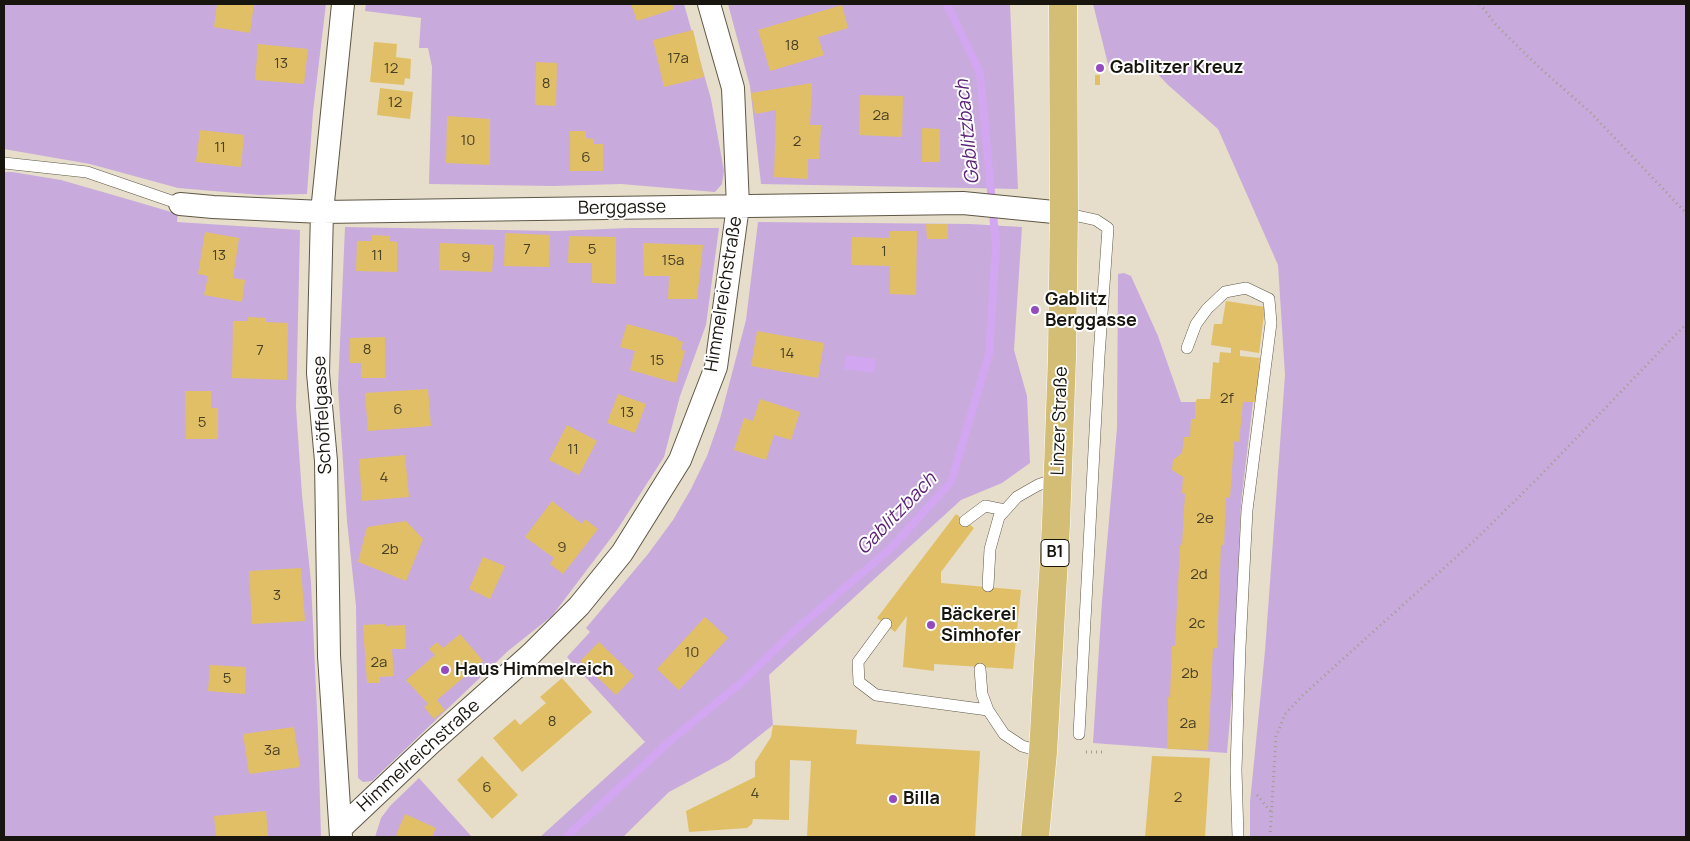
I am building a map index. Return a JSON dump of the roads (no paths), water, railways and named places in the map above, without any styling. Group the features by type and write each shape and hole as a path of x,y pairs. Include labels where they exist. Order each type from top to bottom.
{"main road":[{"name":"Linzer Straße","path":"1035,837 1043,752 1058,478 1062,357 1064,212 1062,4"}],"street":[{"name":"Schöffelgasse","path":"341,832 329,656 326,461 318,373 322,212 343,4"},
{"name":"Himmelreichstraße","path":"341,832 431,743 531,654 579,606 627,544 680,460 716,367 738,206 733,88 709,4"},
{"name":"Berggasse","path":"180,204 322,212 963,204 1064,212"}],"lane":[{"path":"4,163 87,172 180,204"},
{"path":"1064,212 1096,220 1108,228 1099,356 1079,734"},
{"path":"1187,348 1196,324 1207,309 1225,292 1246,288 1269,299 1270,332 1247,510 1236,770 1238,837"},
{"path":"988,586 990,548 999,517 1017,497 1038,485 1058,478"},
{"path":"965,521 985,506 1005,510"},
{"path":"886,624 858,662 859,682 876,695 988,710"},
{"path":"980,669 982,694 988,710 1004,734 1022,746 1043,752"}],"waterway":[{"name":"Gablitzbach","path":"566,837 671,740 742,682 793,632 890,549 951,482 989,354 996,246 980,73 947,4"}],"place":[{"name":"Gablitzer Kreuz","path":"1100,68"},
{"name":"Gablitz Berggasse","path":"1035,310"},
{"name":"Bäckerei Simhofer","path":"931,625"},
{"name":"Haus Himmelreich","path":"445,670"},
{"name":"Billa","path":"893,799"}]}
